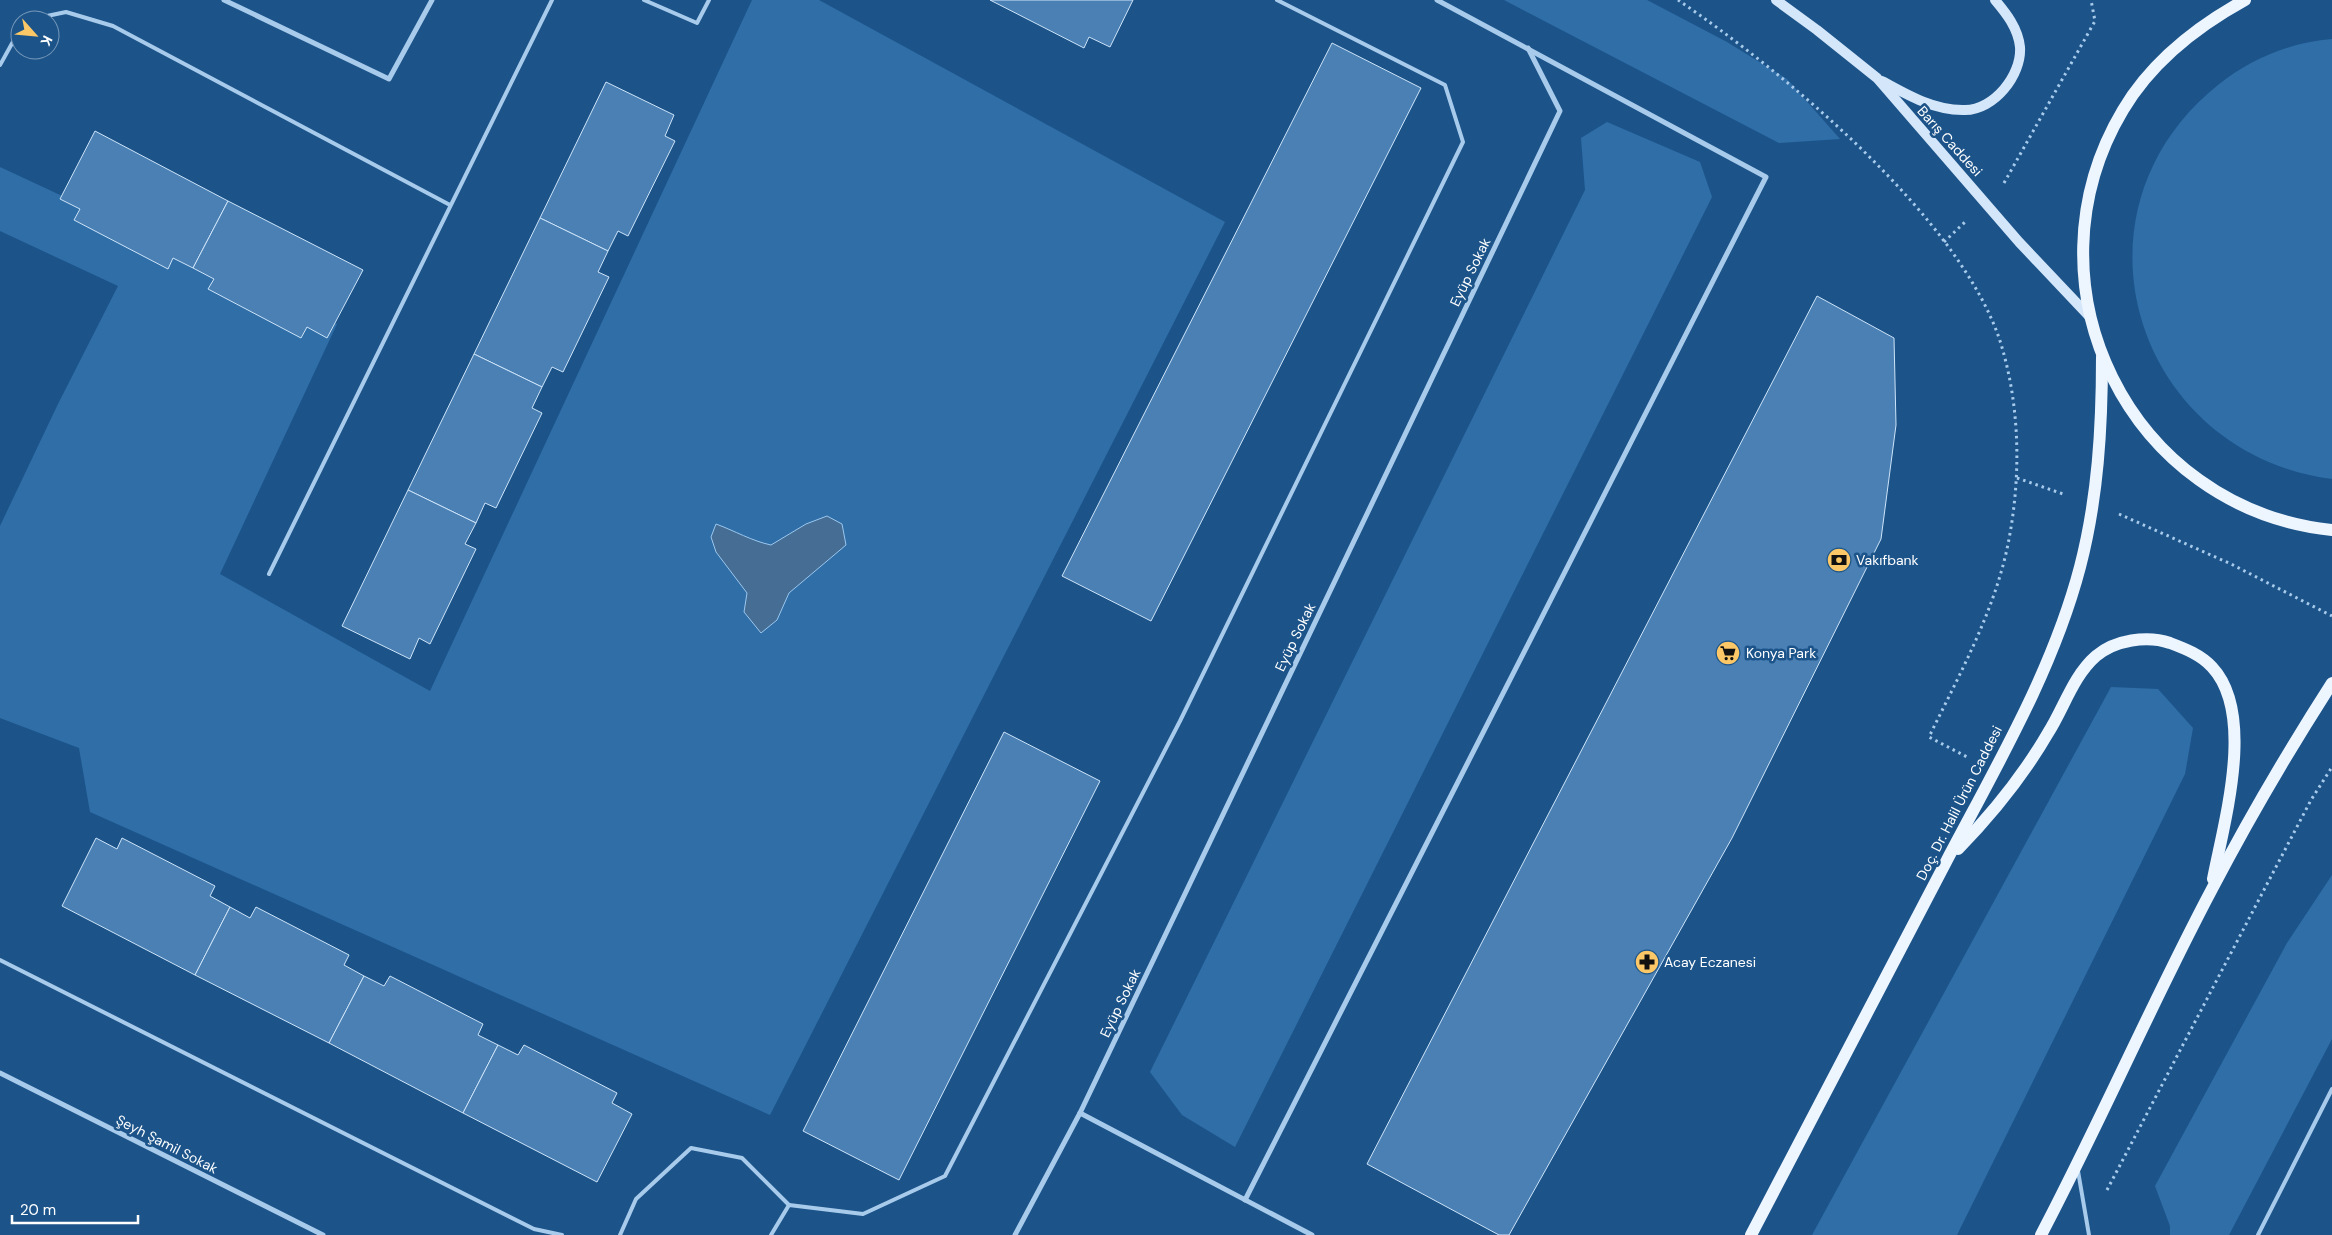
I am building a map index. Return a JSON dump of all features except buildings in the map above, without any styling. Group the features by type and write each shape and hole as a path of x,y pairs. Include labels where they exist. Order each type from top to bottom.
{"main road":[{"name":"Barış Caddesi","path":"1776,0 1877,78 2019,242 2089,316"},
{"path":"1877,78 1914,98 1939,107 1966,111 1993,102 2015,73 2020,47 2010,18 1995,0"},
{"path":"2245,0 2212,18 2178,44 2148,74 2123,109 2104,148 2090,188 2083,230 2083,273 2089,316 2102,356 2120,393 2142,426 2169,456 2200,482 2235,502 2273,518 2312,528 2332,530"},
{"name":"Doç. Dr. Halil Ürün Caddesi","path":"1751,1235 1994,772 2060,631 2080,566 2092,505 2102,429 2102,356"},
{"path":"1947,859 1991,814 2021,777 2050,732 2073,685 2096,656 2125,641 2159,639 2190,650 2212,667 2228,692 2234,726 2232,772 2211,889"},
{"path":"2041,1235 2077,1166 2211,889 2291,746 2332,682"}],"street":[{"path":"224,0 389,79 432,0"},
{"path":"1245,1200 1766,177 1528,47 1437,0"},
{"name":"Eyüp Sokak","path":"1015,1235 1080,1112 1560,111 1528,47"},
{"name":"Şeyh Şamil Sokak","path":"0,1073 323,1235"},
{"path":"1080,1112 1312,1235"}],"lane":[{"path":"268,574 552,0"},
{"path":"644,0 697,23 709,0"},
{"path":"620,1235 636,1199 691,1148 742,1158 788,1205 863,1214 945,1176 1180,721 1463,142 1446,84 1277,0"},
{"path":"60,13 66,12 113,26 450,205"},
{"path":"0,65 10,47"},
{"path":"0,960 526,1224 562,1235"},
{"path":"2258,1235 2332,1089"},
{"path":"2077,1166 2090,1235"},
{"path":"771,1235 788,1205"}],"path":[{"path":"1678,0 1748,50 1838,129 1913,203 1944,242 1977,292 2000,342 2008,372 2017,443 2017,478 2009,541 1991,603 1976,640 1929,737 1994,772"},
{"path":"1944,242 2006,182 2095,21 2091,0"},
{"path":"2017,478 2127,517 2231,564 2332,616"},
{"path":"2088,1227 2311,800 2332,767"}],"shaded area":[{"path":"752,0 819,0 1225,222 770,1115 90,812 79,748 0,718 0,526 58,404 118,286 0,231 0,167 337,324 220,574 430,691"},
{"path":"1504,0 1647,0 1727,42 1787,79 1840,139 1779,143"},
{"path":"2332,39 2332,479 2264,460 2208,424 2167,376 2142,320 2132,258 2141,196 2169,137 2218,85 2244,67 2286,48"},
{"path":"1607,122 1700,162 1712,197 1235,1147 1182,1115 1150,1072 1585,190 1581,138"},
{"path":"827,516 842,524 846,545 789,593 777,620 761,633 744,612 747,593 716,552 711,537 716,524 771,545 806,524"},
{"path":"2111,687 2158,689 2193,728 2185,774 1957,1235 1812,1235"},
{"path":"2332,875 2332,1039 2229,1235 2170,1235 2170,1226 2155,1186 2287,943"}],"place":[{"name":"Vakıfbank","path":"1839,560"},
{"name":"Konya Park","path":"1728,653"},
{"name":"Acay Eczanesi","path":"1647,962"}]}
